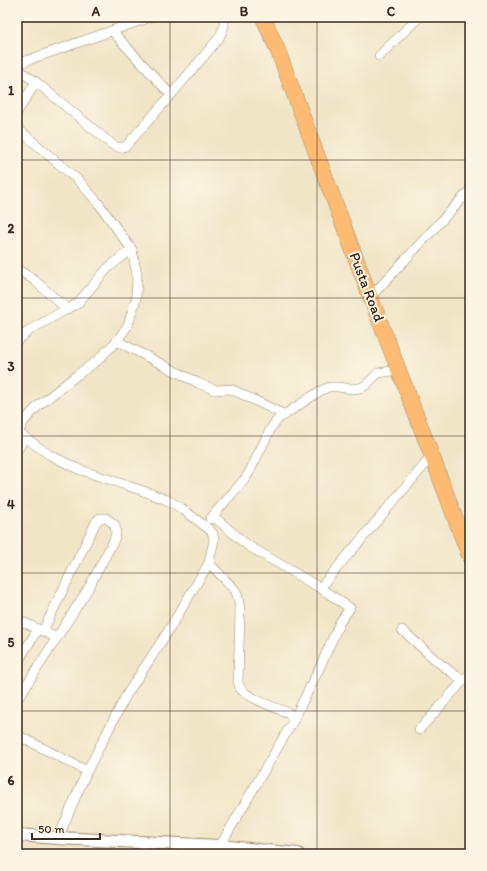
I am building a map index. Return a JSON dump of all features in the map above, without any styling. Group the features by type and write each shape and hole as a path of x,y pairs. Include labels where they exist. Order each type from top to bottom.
{"main road":[{"name":"Pusta Road","path":"263,17 281,58 469,528"},
{"name":"Pusta Road","path":"274,17 374,293 399,370 470,558"}],"street":[{"path":"17,64 151,17"},
{"path":"17,69 36,82 114,146 122,148 126,146 171,95 222,34 224,17"},
{"path":"379,56 419,17"},
{"path":"112,31 171,95"},
{"path":"17,112 36,82"},
{"path":"17,128 79,181 99,204 132,250 137,275 136,299 128,325 117,341 98,360 20,418 20,434 17,450"},
{"path":"374,293 470,190"},
{"path":"17,341 30,330 77,304 107,269 132,250"},
{"path":"17,269 34,280 67,309"},
{"path":"117,341 198,383 215,390 231,389 285,414"},
{"path":"204,526 249,473 271,428 278,419 320,391 329,387 360,388 366,385 378,373 399,370"},
{"path":"20,434 50,455 78,469 149,492 167,500 181,508 204,526 213,534 214,540 209,563 167,633 127,694 87,771 58,838"},
{"path":"320,588 432,456"},
{"path":"213,516 247,545 320,588 350,608 340,622 320,667 292,723 220,846"},
{"path":"17,663 40,630 96,522 100,518 106,518 115,525 116,533 114,540 88,589 17,700"},
{"path":"209,563 238,594 240,611 238,682 240,688 252,697 289,714 292,718 292,723"},
{"path":"17,621 21,621 57,638"},
{"path":"402,630 438,662 463,681"},
{"path":"419,730 470,673"},
{"path":"17,735 87,771"},
{"path":"17,835 220,846 298,854"}]}
